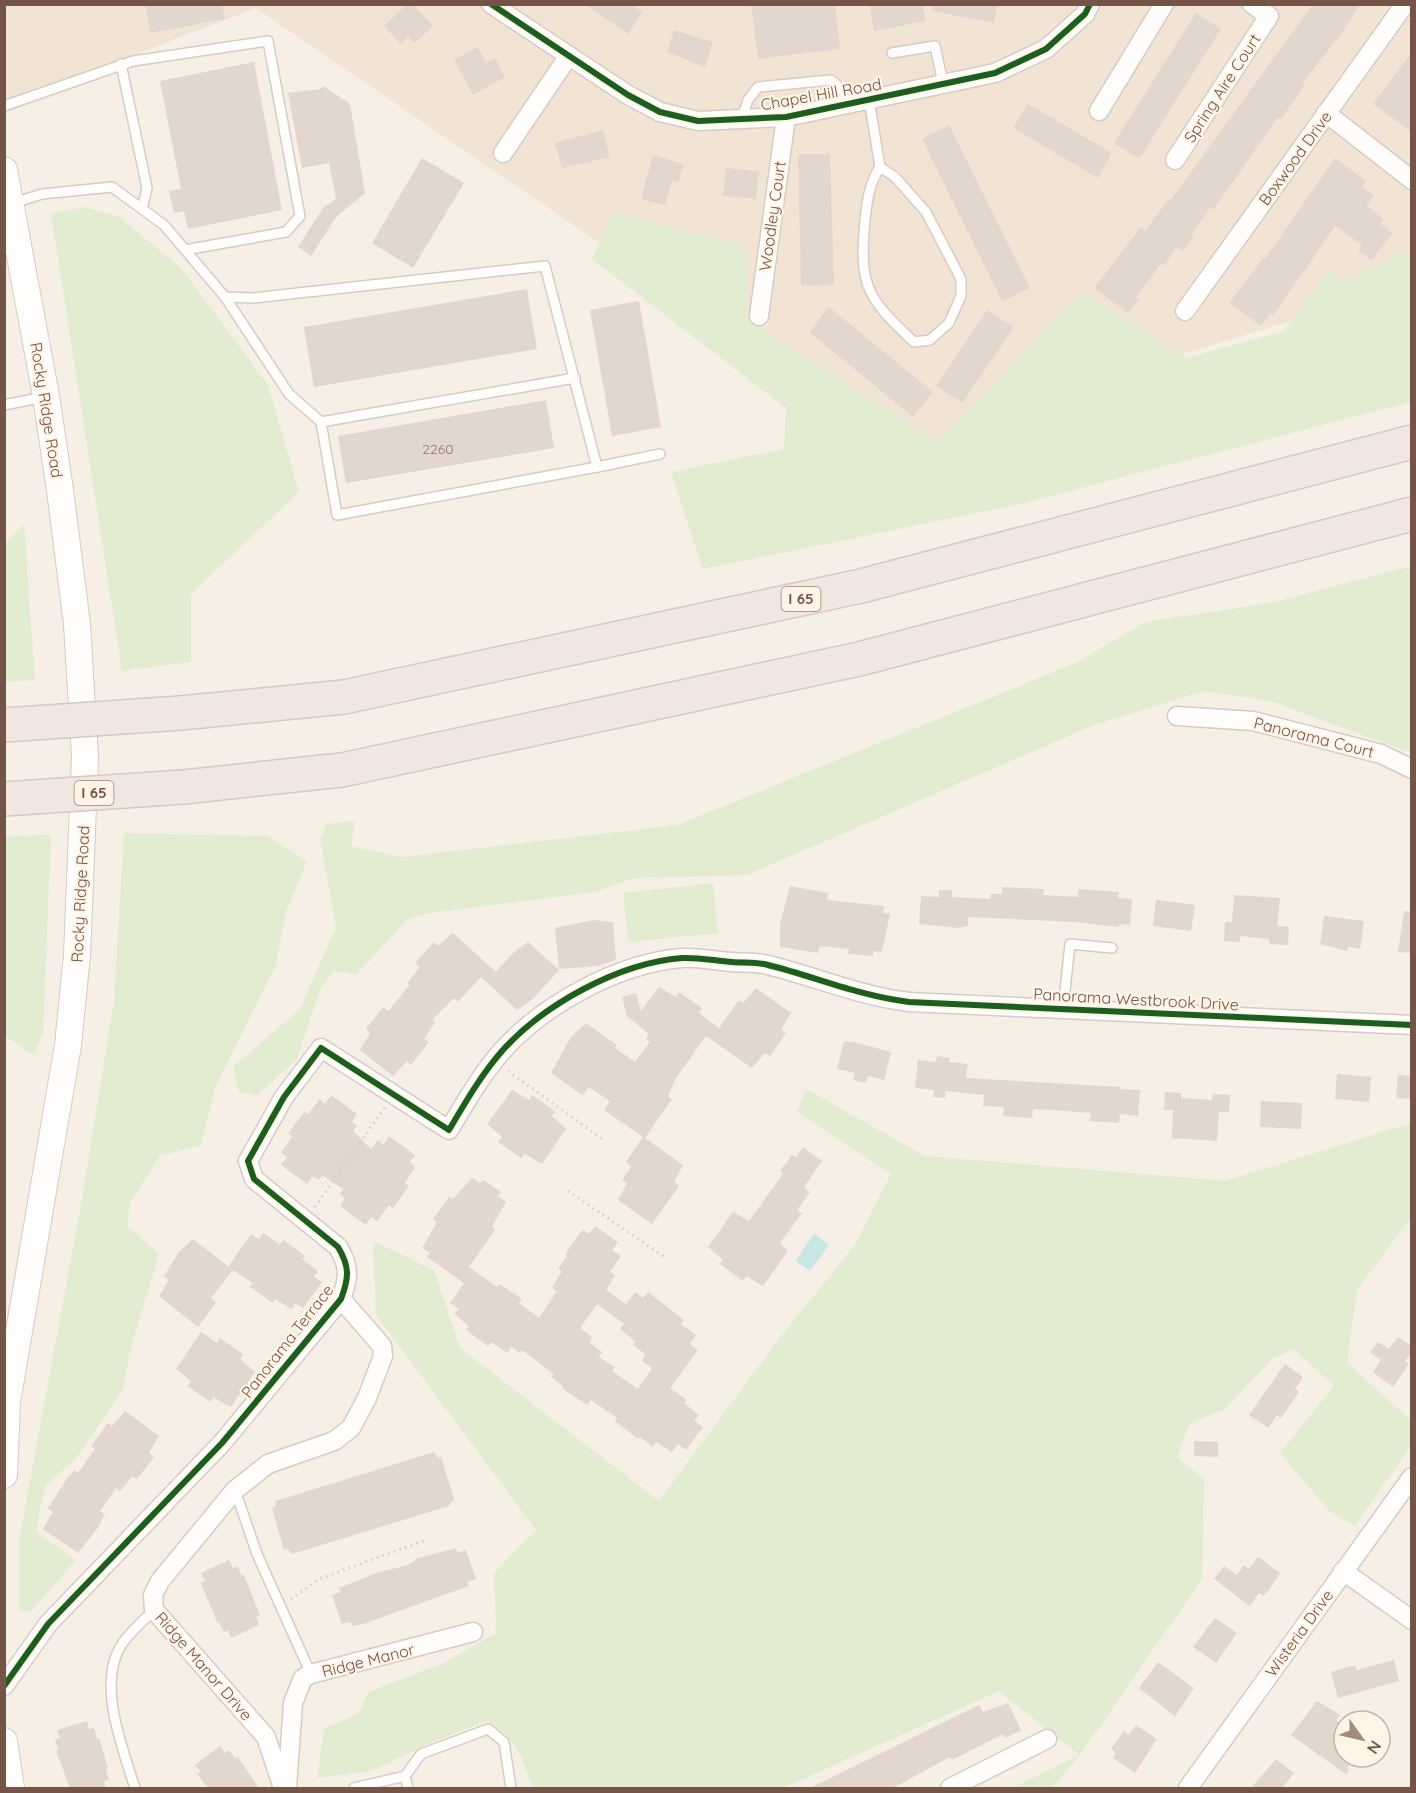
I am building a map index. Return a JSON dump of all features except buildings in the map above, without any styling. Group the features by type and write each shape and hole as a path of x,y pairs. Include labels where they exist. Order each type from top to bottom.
{"highway":[{"name":"I 65","path":"4,725 344,697 850,588 1412,442"},
{"name":"I 65","path":"4,799 184,787 342,770 859,659 1412,514"}],"main road":[{"name":"Rocky Ridge Road","path":"4,170 46,396 77,624 85,757 83,854 77,955 68,1046 7,1402 4,1475"},
{"path":"4,1741 11,1788"}],"street":[{"name":"Chapel Hill Road","path":"491,4 628,95 660,112 698,121 741,121 786,117 995,73 1046,49 1085,14 1090,4"},
{"path":"1099,111 1164,4"},
{"name":"Spring Aire Court","path":"1175,160 1269,16 1252,4"},
{"name":"Boxwood Drive","path":"1185,311 1405,4"},
{"path":"503,153 568,57"},
{"path":"1326,113 1412,180"},
{"name":"Woodley Court","path":"759,315 786,117"},
{"name":"Panorama Court","path":"1177,716 1253,721 1381,754 1412,769"},
{"name":"Panorama Terrace","path":"4,1686 48,1624 222,1443 341,1299 349,1277 345,1259 333,1242 254,1179 249,1171 248,1161 284,1097 321,1048 449,1130 473,1089 503,1050 549,1010 575,994 644,966 682,958 766,964 860,993"},
{"name":"Panorama Westbrook Drive","path":"860,993 909,1002 1412,1025"},
{"name":"Ridge Manor Drive","path":"285,1788 266,1737 154,1610 153,1595 160,1581 235,1490 268,1464 334,1441 351,1428 367,1398 383,1356 382,1346 341,1299"},
{"name":"Wisteria Drive","path":"1188,1788 1412,1477"},
{"path":"1343,1571 1412,1620"},
{"name":"Ridge Manor","path":"285,1788 294,1703 297,1687 303,1678 473,1632"},
{"path":"950,1788 1047,1739"}],"lane":[{"path":"4,106 121,64 268,41 300,216 286,231 185,250"},
{"path":"891,53 935,46 943,84"},
{"path":"121,64 147,188 142,209"},
{"path":"741,121 748,99 758,87 831,80 837,85 840,104"},
{"path":"869,99 880,167 871,181 867,206 862,256 864,277 869,292 892,321 914,342 930,340 950,323 961,296 961,279 926,212 895,177 880,167"},
{"path":"11,204 42,194 112,187 164,225 225,297 289,394 321,422 337,515 660,454"},
{"path":"225,297 253,298 545,266 597,467"},
{"path":"321,422 575,378"},
{"path":"4,405 46,396"},
{"path":"1063,1009 1070,944 1112,948"},
{"path":"235,1490 257,1554 282,1605 311,1674"},
{"path":"135,1788 116,1725 112,1693 113,1668 121,1646 154,1610"},
{"path":"354,1788 405,1776 421,1754 488,1729 504,1742 512,1788"},
{"path":"405,1776 408,1788"}],"path":[{"path":"495,1061 605,1141"},
{"path":"305,1220 393,1096"},
{"path":"568,1191 666,1258"},
{"path":"282,1605 303,1593 320,1579 426,1540"}],"shaded area":[{"path":"5,5 1411,5 1411,284 1147,365 930,469 256,8 5,105"}],"green space":[{"path":"86,207 119,217 181,268 268,385 299,492 191,594 191,662 122,671 51,213"},
{"path":"614,211 746,247 748,320 938,442 1082,292 1187,358 1284,331 1329,270 1347,281 1405,251 1412,254 1411,402 1016,505 703,569 671,472 784,449 786,408 592,259"},
{"path":"24,524 35,680 5,682 5,544"},
{"path":"1411,566 1411,753 1270,701 1205,691 1094,725 747,875 634,878 595,892 430,913 407,919 356,975 334,971 320,989 297,1059 257,1095 239,1092 233,1067 300,1009 336,927 320,839 327,824 355,821 351,846 402,857 677,825 1078,662 1145,622 1270,603"},
{"path":"124,833 267,836 307,861 286,912 276,965 216,1086 201,1145 160,1156 130,1202 127,1226 159,1254 130,1351 123,1389 77,1457 46,1486 37,1533 76,1560 31,1611 19,1611 19,1541 82,1199 114,1000"},
{"path":"51,834 43,1033 34,1055 5,1036 5,837"},
{"path":"713,883 718,933 628,942 623,893"},
{"path":"806,1089 925,1156 1225,1181 1411,1123 1411,1217 1357,1290 1347,1363 1411,1420 1411,1445 1355,1526 1329,1511 1280,1453 1334,1386 1294,1349 1272,1359 1226,1408 1189,1424 1177,1457 1204,1479 1202,1579 1080,1755 1052,1788 1012,1788 1079,1755 999,1691 783,1788 532,1788 517,1749 506,1735 486,1721 430,1743 371,1771 317,1778 324,1729 360,1712 368,1692 442,1664 496,1633 494,1573 536,1530 376,1315 373,1241 434,1270 460,1348 659,1501 778,1340 855,1245 891,1174 797,1112"}],"water":[{"path":"814,1234 829,1245 810,1271 795,1261"}],"cycle path":[{"path":"491,4 628,95 660,112 698,121 786,117 995,73 1046,49 1085,14 1090,4"},
{"path":"4,1686 48,1624 222,1443 341,1299 347,1273 345,1261 338,1247 254,1179 248,1161 284,1097 321,1048 449,1130 494,1060 539,1017 561,1002 608,977 633,968 682,958 764,964 856,991 909,1002 1412,1025"}]}
